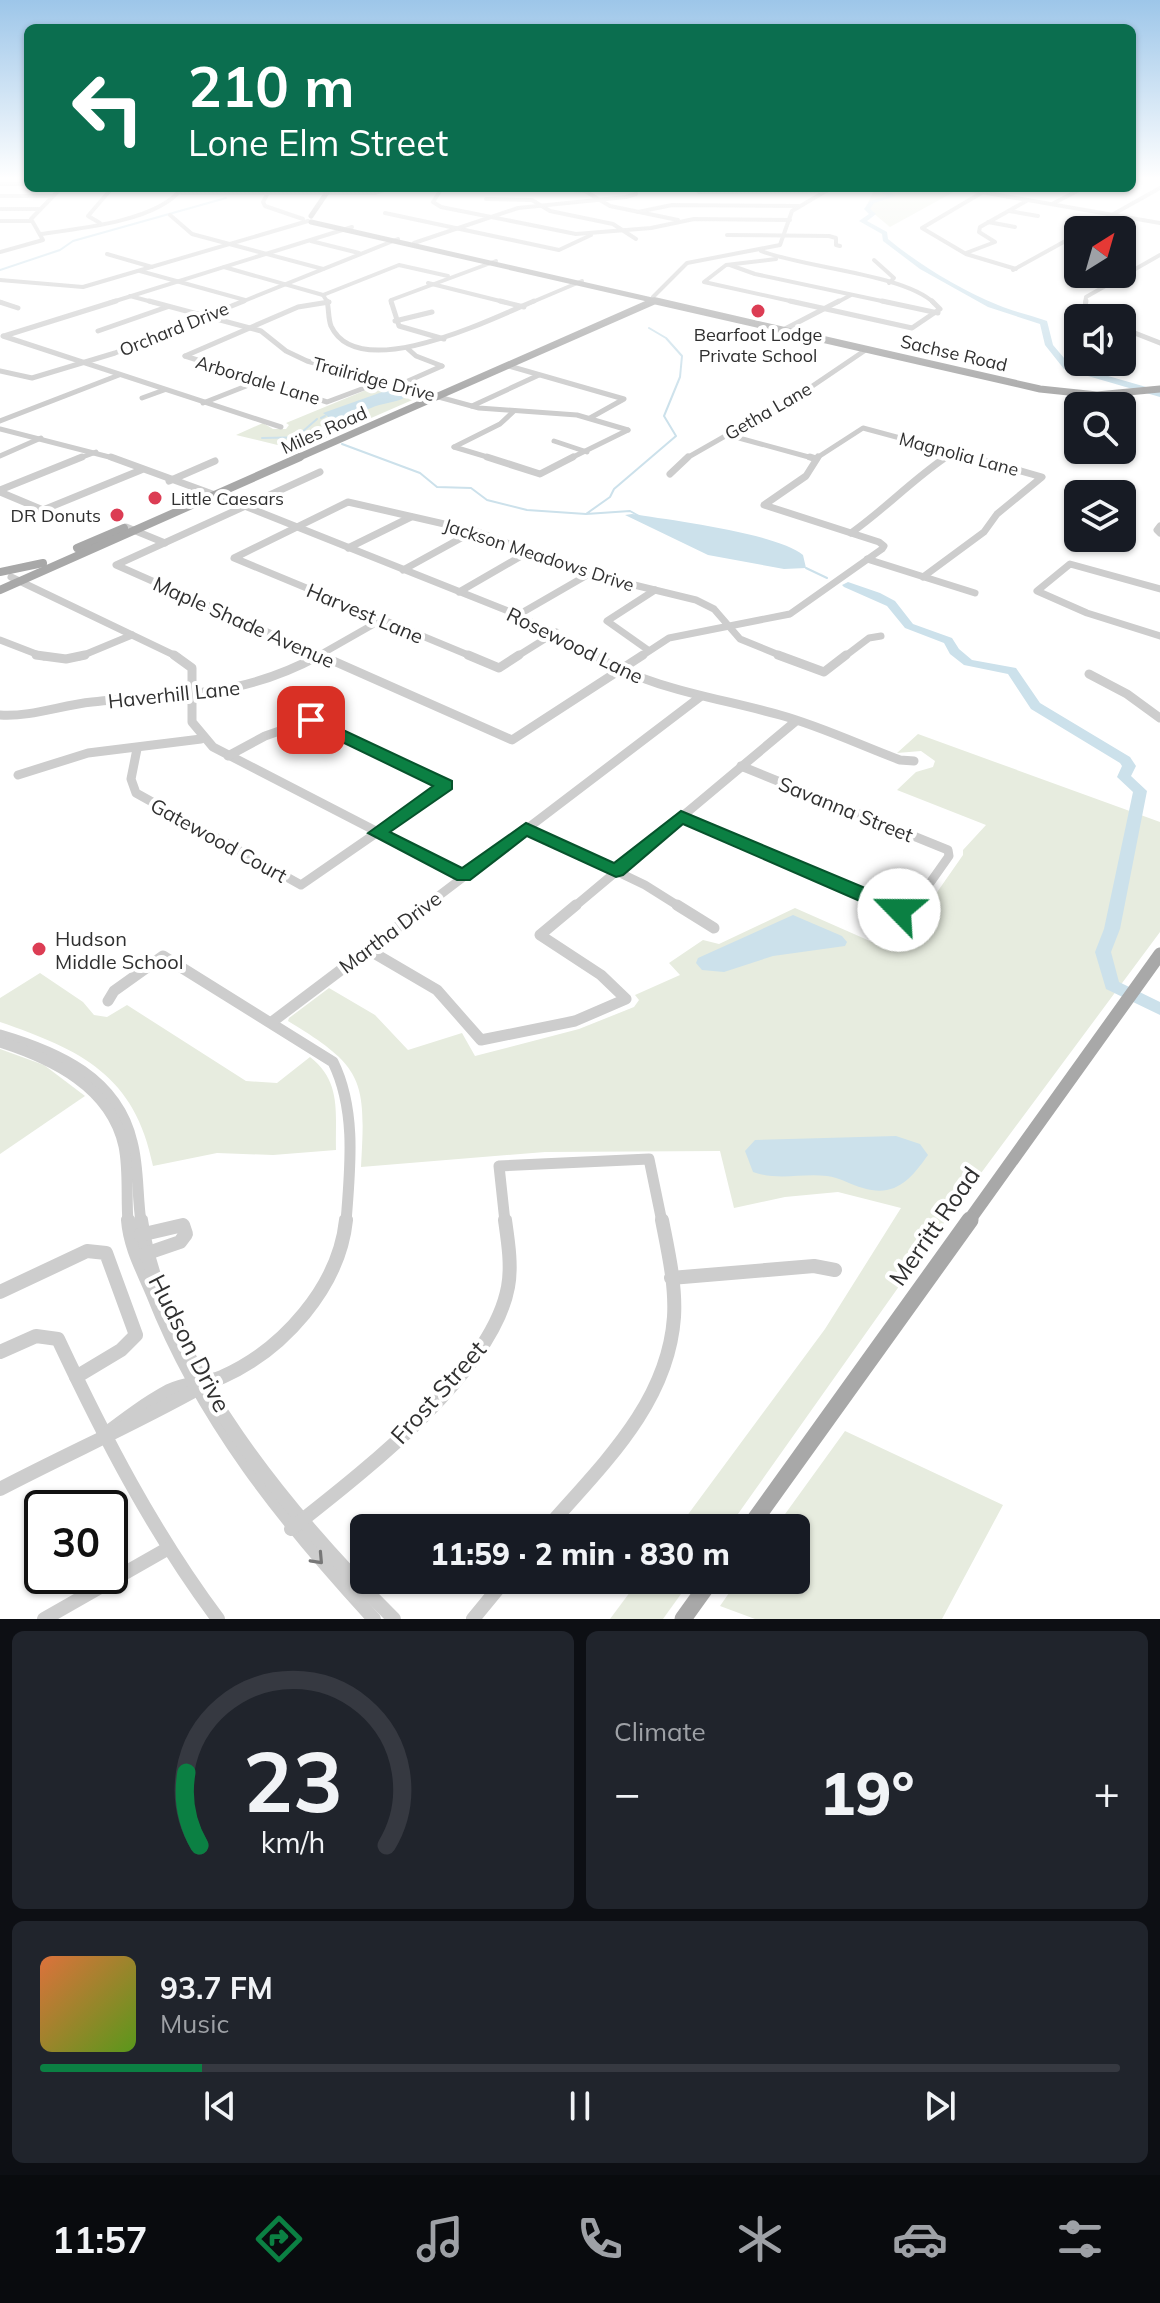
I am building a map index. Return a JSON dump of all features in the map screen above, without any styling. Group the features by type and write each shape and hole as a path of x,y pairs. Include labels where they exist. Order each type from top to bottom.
{"main road":[{"name":"Sachse Road","path":"458,254 1056,392 1160,389"},
{"name":"Miles Road","path":"0,582 15,579 352,435 545,344 654,299"},
{"name":"Miles Road","path":"209,496 342,432 509,366 654,299"},
{"path":"545,344 554,346"},
{"path":"342,432 352,435"},
{"name":"Miles Road","path":"0,590 43,563 131,529"},
{"path":"0,572 43,563"},
{"name":"Merritt Road","path":"759,1514 1160,954"},
{"path":"683,1619 701,1594"}],"street":[{"path":"107,254 152,267"},
{"path":"0,280 22,280 69,290 195,254"},
{"path":"1,336 265,254 323,269"},
{"name":"Orchard Drive","path":"0,371 32,378 83,360 115,353 360,254"},
{"path":"654,299 681,267 694,261 744,254"},
{"path":"766,254 776,259 889,283 934,301 940,309 912,328 704,282 714,269 776,259"},
{"path":"968,254 1013,270 1043,254"},
{"path":"1085,304 1086,297 1160,255"},
{"path":"874,260 894,278 889,283"},
{"path":"444,339 407,329 395,321 391,307 393,296 494,262"},
{"path":"323,295 402,265 451,277"},
{"path":"730,265 755,274 938,313"},
{"path":"224,267 323,295 329,302 331,324 341,336 372,346 407,348 444,339 580,282"},
{"path":"139,270 245,300"},
{"path":"428,283 524,307"},
{"path":"785,329 851,295"},
{"name":"Trailridge Drive","path":"130,296 249,328 268,335 286,351 307,361 472,406 590,418 628,430 587,452"},
{"path":"0,302 18,308"},
{"path":"249,328 298,307 329,302"},
{"path":"98,331 167,307"},
{"path":"395,321 432,312"},
{"name":"Arbordale Lane","path":"249,328 185,356 333,401 383,381"},
{"path":"1136,334 1160,343"},
{"path":"1,336 83,360 119,375 281,427"},
{"path":"399,385 442,366 416,356 407,348"},
{"name":"Getha Lane","path":"670,474 685,459 811,387 867,349"},
{"path":"509,366 624,399 590,418"},
{"path":"0,421 119,375"},
{"path":"472,406 539,375"},
{"path":"203,403 259,381"},
{"path":"142,398 164,390"},
{"path":"513,412 500,424 454,447 537,474 587,452"},
{"name":"Magnolia Lane","path":"816,459 863,428 1042,477 997,514 984,532 923,577"},
{"name":"Rosewood Lane","path":"0,429 96,452 296,527 518,615 556,632 619,670 655,684 700,697 754,707 900,760 914,761"},
{"path":"619,670 669,638 790,614 884,546 764,505 806,476 816,459 728,435"},
{"path":"0,456 42,438"},
{"path":"554,441 587,452"},
{"path":"0,491 96,452"},
{"path":"851,533 894,502 906,484 954,452"},
{"path":"169,481 215,461"},
{"path":"0,491 43,510 141,470"},
{"name":"Maple Shade Avenue","path":"320,472 116,565 512,740 619,670"},
{"name":"Jackson Meadows Drive","path":"296,527 348,502 475,531 589,574 696,600 714,609 751,645 824,672 869,638 881,636"},
{"path":"348,548 411,517"},
{"path":"1160,526 1157,530 1160,533"},
{"name":"Harvest Lane","path":"296,527 234,558 499,668 556,632"},
{"path":"131,529 165,543"},
{"path":"403,570 475,531"},
{"path":"459,592 530,551"},
{"path":"867,559 975,593"},
{"path":"1160,589 1070,564 1037,591 1087,613 1160,636"},
{"path":"518,615 589,574"},
{"path":"15,579 188,662 192,668 189,718 201,739 228,756 463,876"},
{"path":"648,650 607,621 655,590"},
{"name":"Haverhill Lane","path":"0,715 21,715 87,702 249,686 317,655 381,620"},
{"path":"0,640 37,658 56,661 91,654 132,635"},
{"path":"1089,674 1127,694 1160,718"},
{"name":"Martha Drive","path":"272,1022 700,697"},
{"path":"228,756 265,736 311,720 446,785 377,833"},
{"path":"367,949 437,990 481,1040 575,1021 626,999 601,975 540,935 796,721"},
{"path":"18,775 88,753 201,739"},
{"name":"Gatewood Court","path":"137,749 131,779 136,793 301,885 377,833"},
{"name":"Savanna Street","path":"681,816 906,911 950,853 741,766"},
{"path":"526,828 616,871 714,928"},
{"path":"0,1489 103,1436 133,1425 198,1384 240,1366 277,1340 305,1310 336,1263 345,1232 351,1110 345,1082 333,1062 163,956 114,991 108,1001"},
{"name":"Hudson Drive","path":"0,1035 49,1050 82,1069 115,1103 132,1132 139,1170 137,1236"},
{"name":"Hudson Drive","path":"0,1042 54,1062 73,1074 101,1100 115,1119 128,1160 142,1255 198,1384 242,1440 296,1525 374,1619"},
{"name":"Frost Street","path":"296,1525 372,1463 481,1349 498,1320 508,1287 499,1166 649,1159 671,1278"},
{"path":"137,1236 183,1225 186,1234 180,1242 142,1255"},
{"path":"0,1292 87,1251 101,1250 109,1258 136,1335 121,1350 76,1377"},
{"path":"559,1514 644,1410 661,1377 674,1318 671,1278 814,1266 835,1270"},
{"path":"0,1352 36,1335 49,1334 58,1339 103,1436 167,1549 218,1619"},
{"name":"Hudson Drive","path":"296,1525 394,1619"},
{"path":"44,1619 167,1549"},
{"path":"473,1619 494,1594"}],"shaded area":[{"path":"383,383 426,394 298,450 236,435 263,423 273,429 286,429 289,425 286,423"},
{"path":"918,734 1160,822 1160,932 941,1227 738,1514 688,1514 825,1329 901,1208 838,1192 785,1197 734,1208 720,1151 545,1152 361,1167 362,1114 355,1079 346,1064 332,1051 288,1021 329,988 375,1015 408,1050 462,1033 475,1056 579,1029 634,1007 639,1000 635,995 680,975 669,963 703,940 719,944 795,908 888,949 933,898 963,855 963,850 986,825 897,790 916,772 933,767 935,761 921,751 897,753"},
{"path":"40,973 83,1002 94,1015 107,1017 127,1005 246,1081 277,1083 310,1057 332,1088 336,1111 336,1150 273,1155 217,1153 153,1166 145,1135 133,1109 100,1070 56,1044 0,1022 0,998"},
{"path":"0,1049 44,1065 85,1096 0,1154"},
{"path":"845,1431 1003,1505 942,1619 755,1619 720,1606 728,1594 810,1594 810,1514 785,1514"},
{"path":"629,1594 681,1594 663,1619 610,1619"}],"water":[{"path":"385,391 396,391 404,398 342,420 323,413"},
{"path":"625,515 722,528 770,540 803,555 806,568 784,569 708,555"},
{"path":"793,915 842,936 847,942 845,946 773,956 724,972 702,970 696,963 698,958"},
{"path":"896,1136 920,1144 928,1155 908,1179 884,1190 863,1188 827,1176 772,1176 753,1172 745,1151 755,1140"}],"waterway":[{"path":"0,270 49,254"},
{"path":"902,254 936,276 991,305 1044,323 1049,345 1067,367 1160,394"},
{"path":"586,514 610,497 614,489 676,436 664,416 680,377 682,356 666,338 649,328"},
{"path":"321,418 325,416"},
{"path":"309,435 302,432 317,419"},
{"path":"314,437 339,421"},
{"path":"262,438 314,437"},
{"path":"314,437 321,437"},
{"path":"342,444 420,473 437,487 471,488 487,500 527,510 586,514"},
{"path":"586,514 630,511 639,516"},
{"path":"806,568 827,578"},
{"path":"848,585 891,603 909,626 948,641 968,663 1012,671 1035,706 1125,760 1129,766 1124,777 1140,791 1112,929 1103,952 1112,985 1160,1009"}],"place":[{"name":"Bearfoot Lodge Private School","path":"758,311"},
{"name":"Little Caesars","path":"155,498"},
{"name":"DR Donuts","path":"117,515"},
{"name":"Hudson Middle School","path":"39,949"}],"route":[{"path":"311,720 446,785 377,833 463,876 526,828 616,871 681,816 899,910"}]}
